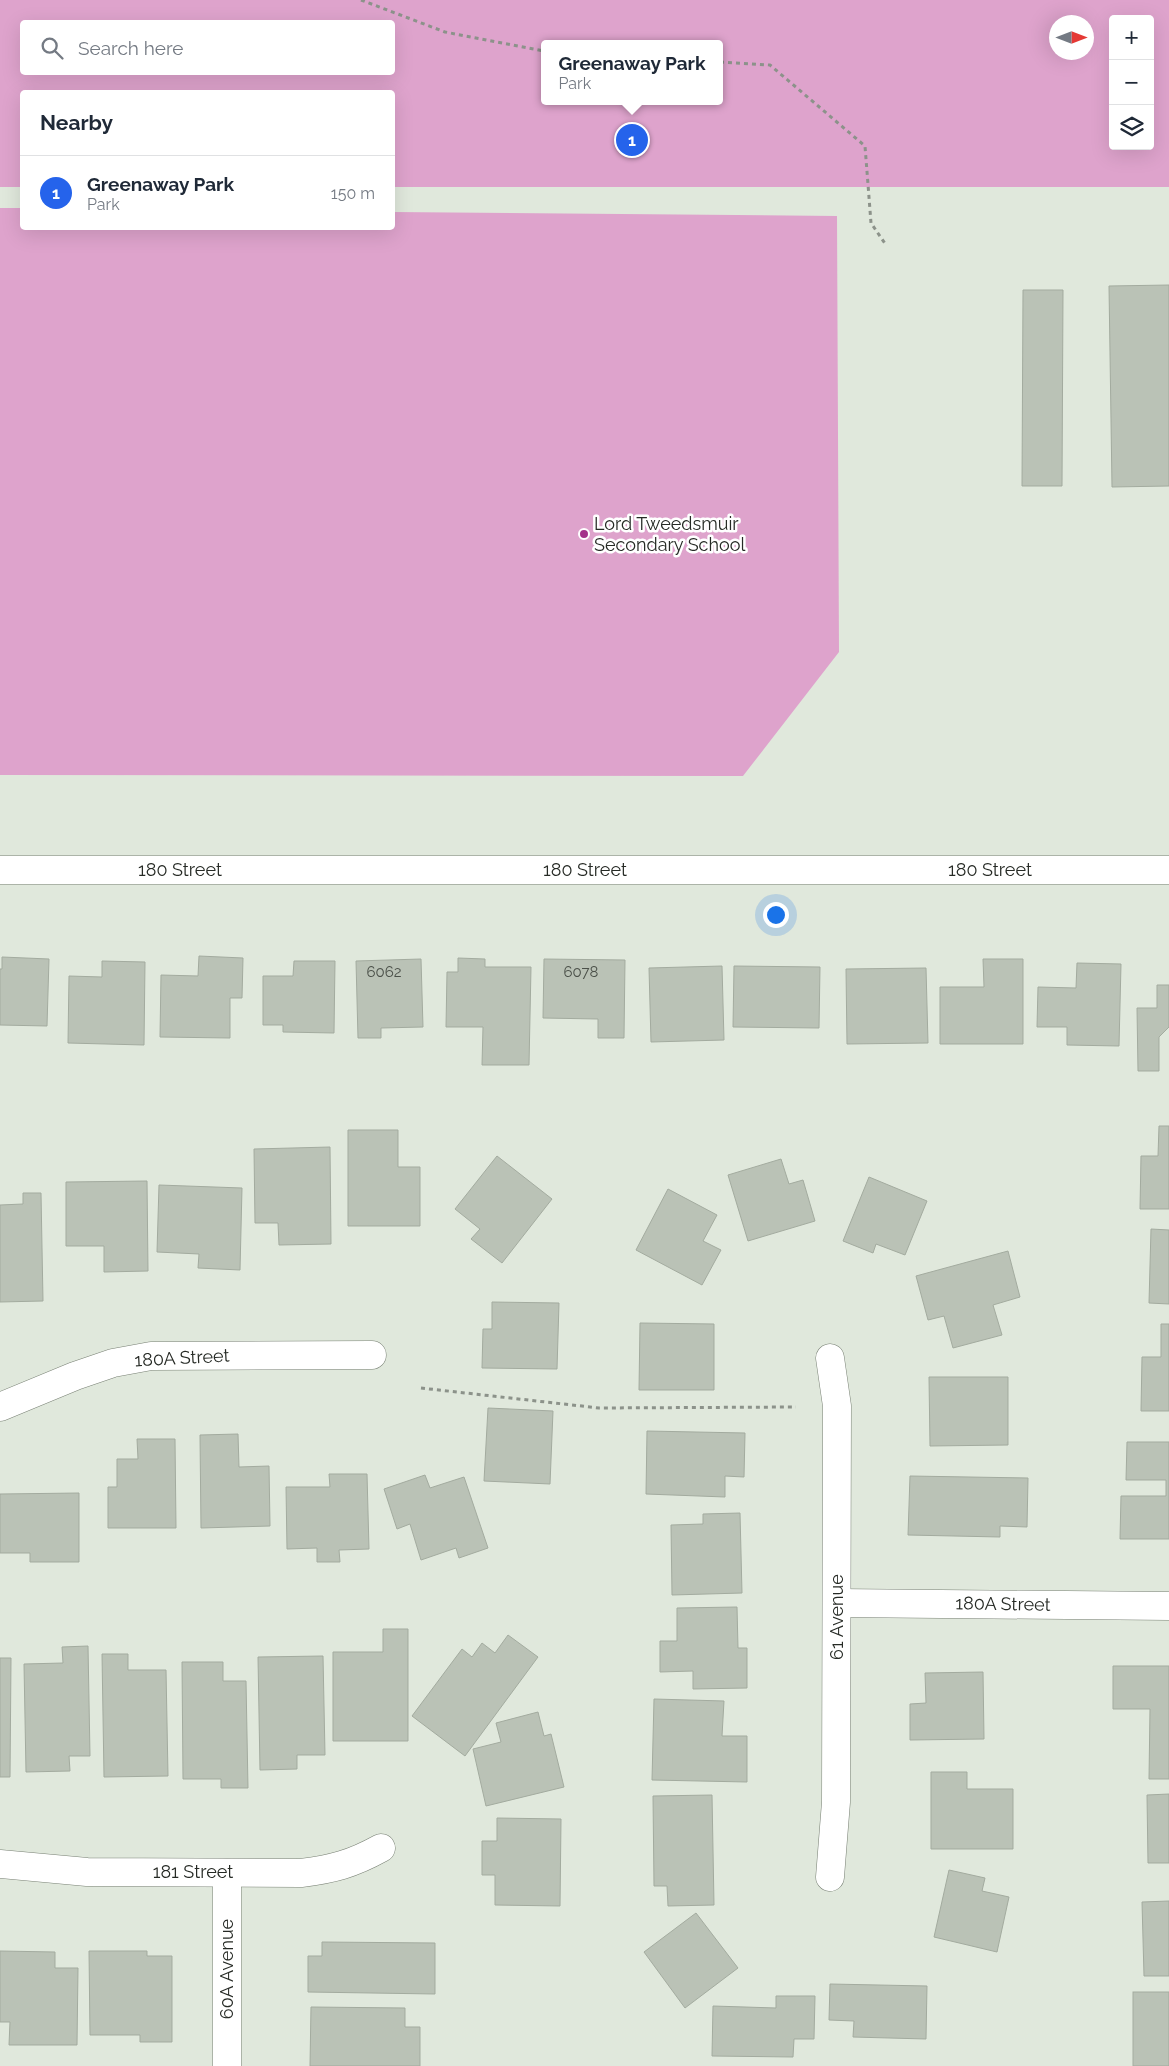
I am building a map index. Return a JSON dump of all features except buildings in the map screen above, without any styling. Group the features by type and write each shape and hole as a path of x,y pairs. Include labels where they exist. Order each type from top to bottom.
{"street":[{"name":"180 Street","path":"0,870 1169,870"},
{"name":"180A Street","path":"0,1407 85,1372 113,1363 151,1356 372,1355"},
{"name":"61 Avenue","path":"830,1358 838,1406 836,1802 830,1877"},
{"name":"180A Street","path":"837,1603 1169,1606"},
{"name":"181 Street","path":"0,1864 87,1872 301,1873 329,1870 359,1861 381,1848"},
{"name":"60A Avenue","path":"227,1872 227,2066"}],"path":[{"path":"361,0 445,32 541,50"},
{"path":"723,62 770,65 865,146 871,223 886,245"},
{"path":"421,1388 599,1408 796,1407"}],"shaded area":[{"path":"0,0 1169,0 1169,187 395,187 395,90 20,90 20,187 0,187"},
{"name":"Lord Tweedsmuir Secondary School","path":"0,208 20,208 20,230 395,230 395,212 837,216 839,652 743,776 0,775"}],"place":[{"name":"Greenaway Park","path":"632,140"},
{"name":"Lord Tweedsmuir Secondary School","path":"584,534"}]}
